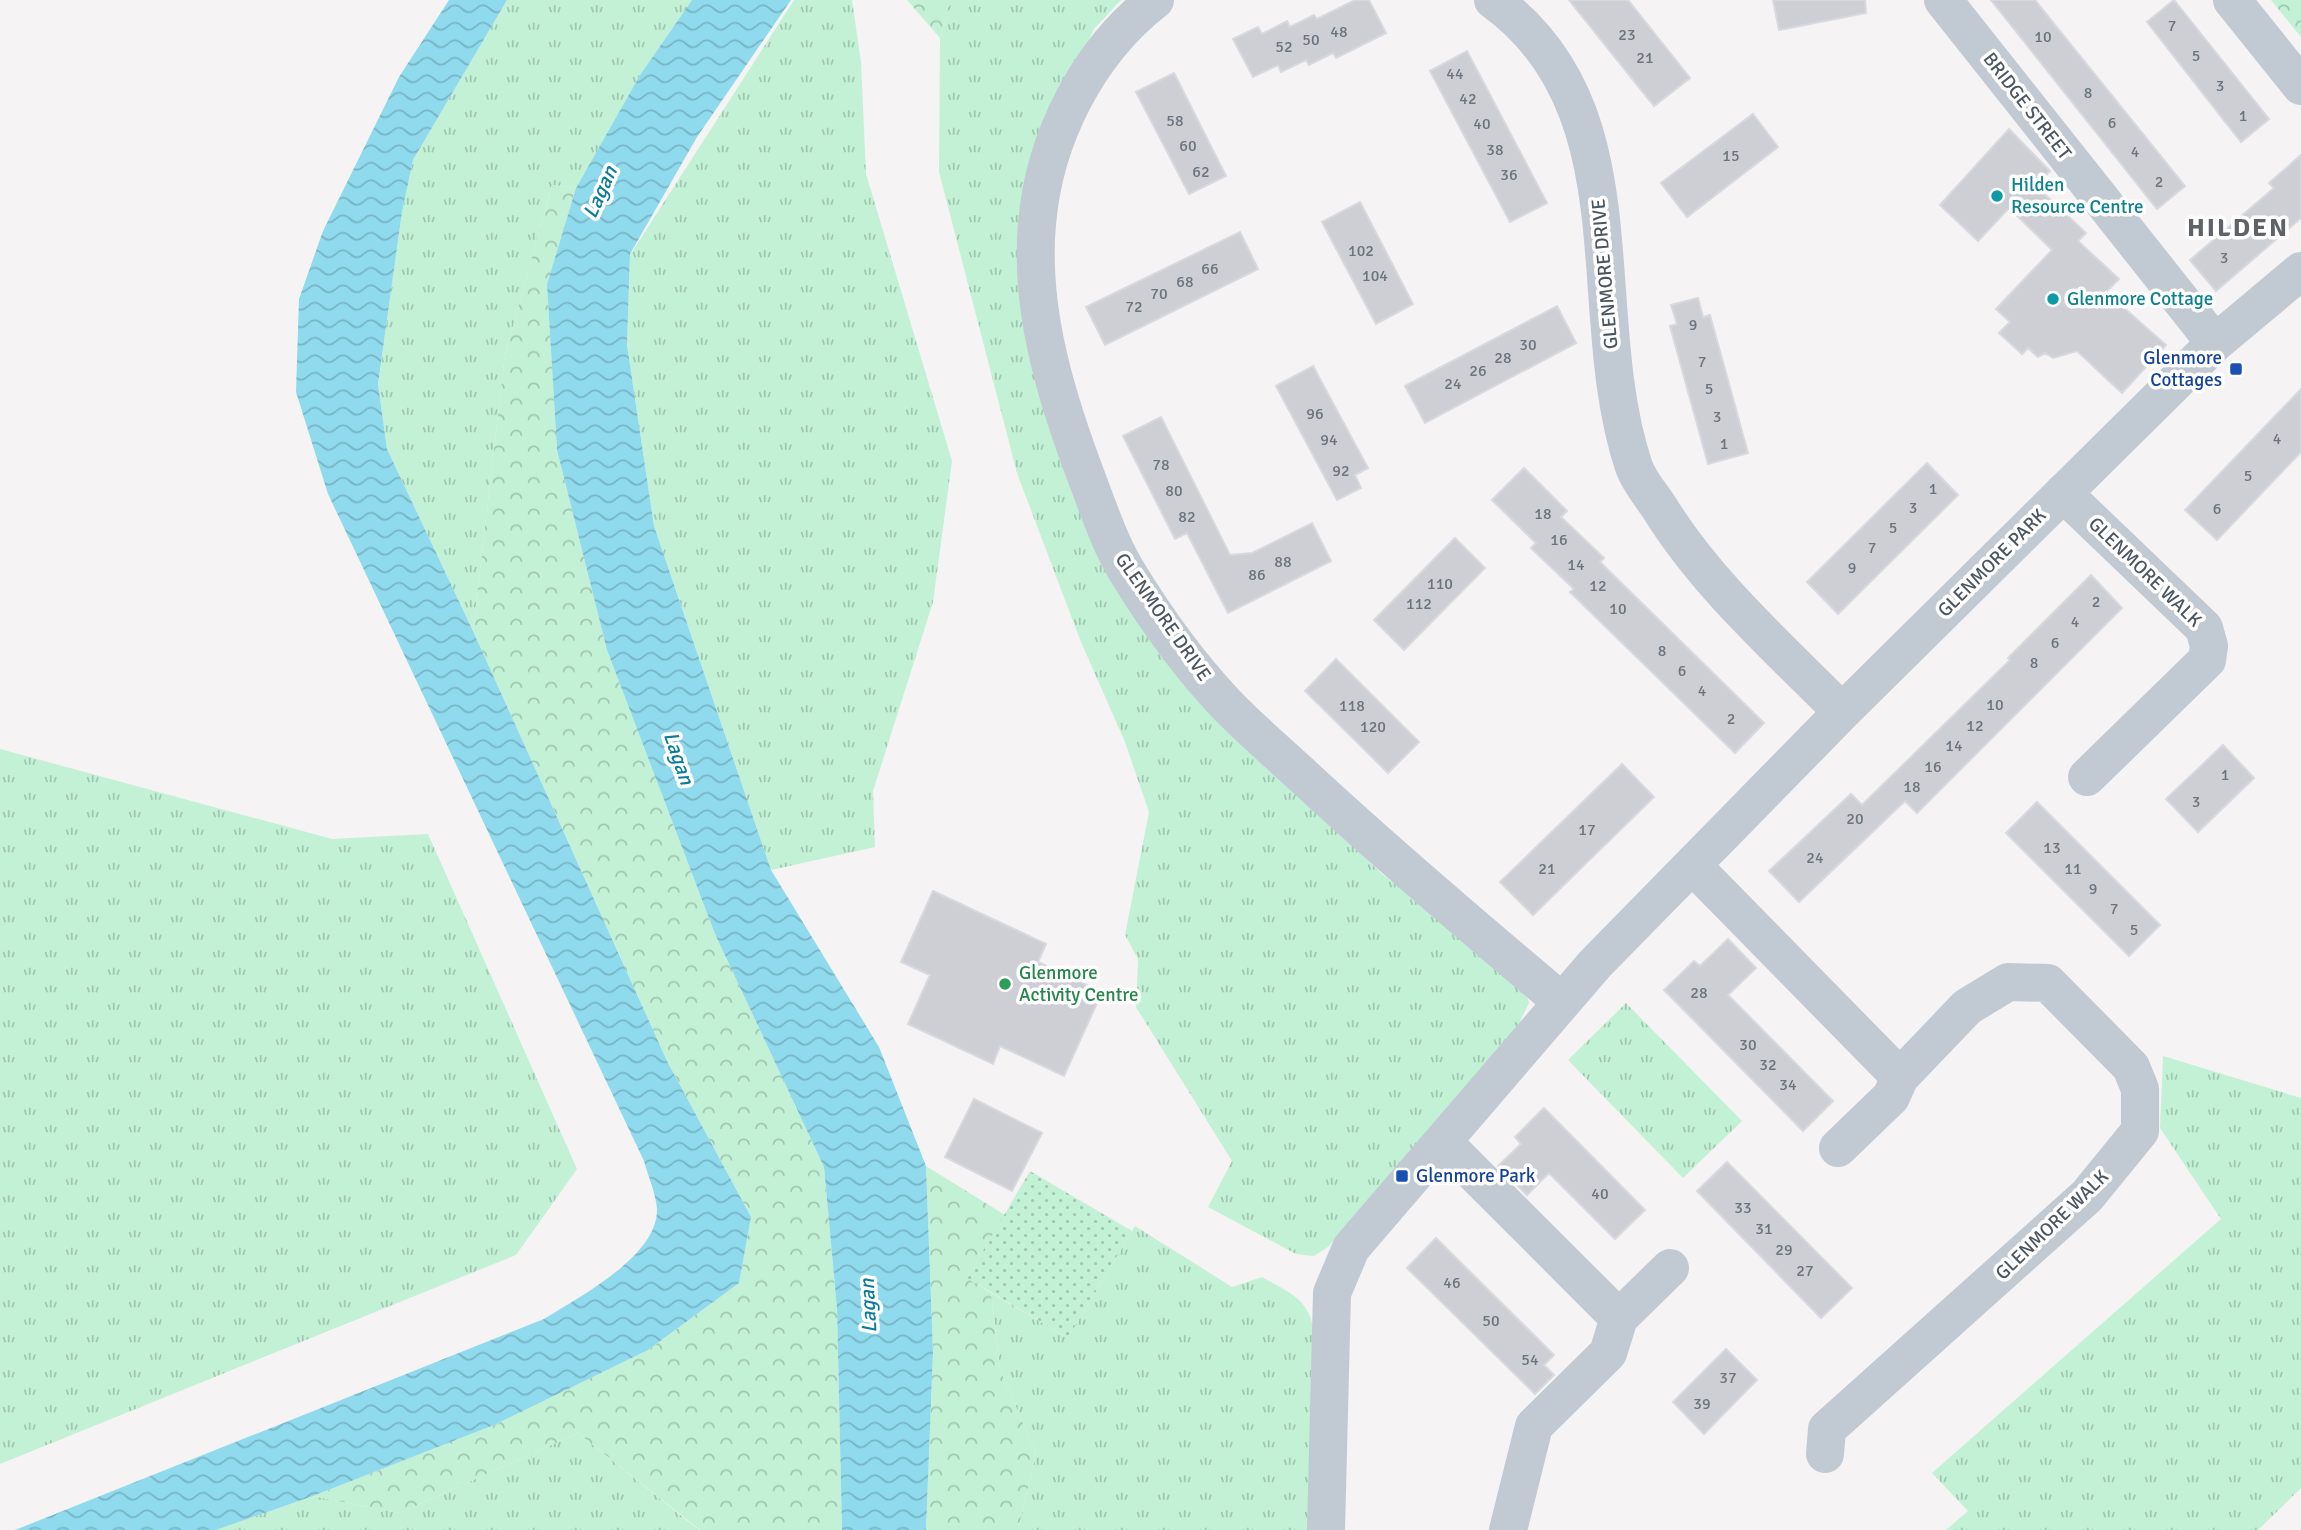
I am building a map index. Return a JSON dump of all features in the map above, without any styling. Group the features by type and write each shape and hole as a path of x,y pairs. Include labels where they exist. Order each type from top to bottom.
{"street":[{"name":"GLENMORE DRIVE","path":"1155,0 1132,18 1076,92 1052,148 1037,224 1036,273 1061,410 1104,524 1125,569 1188,659 1225,704 1397,864 1560,1000"},
{"name":"GLENMORE DRIVE","path":"1493,0 1516,17 1557,65 1581,118 1596,170 1613,369 1634,468 1699,566 1842,712"},
{"name":"BRIDGE STREET","path":"1943,0 2215,343"},
{"path":"2232,0 2301,86"},
{"name":"GLENMORE PARK","path":"1326,1530 1332,1293 1351,1248 1444,1143 1560,1000 1842,712 2215,343 2301,271"},
{"name":"GLENMORE WALK","path":"2063,493 2204,628 2209,646 2207,660 2087,777"},
{"path":"1693,866 1900,1077 1891,1097 1838,1148"},
{"name":"GLENMORE WALK","path":"1825,1454 1827,1429 2087,1196 2140,1131 2140,1088 2131,1067 2048,984 2008,982 1967,1007 1900,1077"},
{"path":"1444,1143 1619,1318"},
{"path":"1508,1530 1534,1426 1608,1353 1619,1318 1670,1268"}],"green space":[{"path":"507,0 692,0 640,75 576,188 552,185 505,355 473,631 387,449 378,384 402,212 413,160"},
{"path":"794,0 852,0 861,62 866,174 952,461 933,602 873,791 875,847 771,870 654,526 627,345 630,255"},
{"path":"907,0 953,0 940,38"},
{"path":"953,0 1121,0 1094,29 1049,125 1027,318 1207,703 1382,874 1509,970 1524,987 1529,1003 1517,1027 1328,1247 1314,1256 1296,1254 1208,1207 1232,1161 1136,1007 1138,959 1125,935 1149,812 1125,742 1081,642 1017,473 939,172 940,38"},
{"path":"2271,0 2301,0 2301,37"},
{"path":"552,185 576,188 547,284 557,450 607,650 715,934 824,1167 837,1309 842,1530 700,1530 578,1433 400,1513 313,1496 494,1425 648,1350 739,1283 751,1217 667,1061 473,631 505,355"},
{"path":"0,749 332,839 428,834 577,1169 516,1255 0,1464"},
{"path":"1626,1003 1742,1121 1683,1178 1568,1060"},
{"path":"2163,1056 2301,1098 2301,1488 2258,1530 1946,1530 1968,1511 1932,1473 2221,1219 2160,1128"},
{"path":"926,1166 1005,1215 967,1278 991,1293 1000,1370 1036,1453 1018,1530 926,1530 933,1352"},
{"path":"1030,1171 1132,1231 1068,1338 967,1278"},
{"path":"1135,1226 1232,1287 1262,1277 1289,1292 1308,1311 1314,1332 1309,1530 1018,1530 1036,1453 1000,1370 991,1293 1068,1338"},
{"path":"578,1433 699,1530 216,1530 313,1496 400,1513"}],"water":[{"path":"449,0 507,0 413,160 402,212 378,384 387,449 473,631 667,1061 751,1217 739,1283 648,1350 494,1425 313,1496 216,1530 15,1530 544,1319 595,1287 631,1259 645,1243 654,1226 657,1209 644,1161 328,494 296,392 299,299 323,231 399,77"},
{"name":"Lagan","path":"692,0 791,0 697,137 630,254 627,345 654,526 771,870 879,1047 926,1166 933,1352 926,1530 842,1530 837,1309 824,1167 715,934 607,650 557,450 547,284 576,188 640,75"}],"building":[{"path":"1355,0 1369,0 1386,33 1336,58 1333,53 1309,65 1306,60 1281,72 1278,65 1253,77 1233,39 1258,27 1262,34 1287,21 1290,27 1314,15 1317,19"},
{"path":"1569,0 1628,0 1690,78 1654,106"},
{"path":"1773,0 1865,0 1866,13 1779,30"},
{"path":"1991,0 2035,0 2185,186 2157,209"},
{"path":"2174,0 2269,119 2241,142 2147,22"},
{"path":"1467,51 1547,203 1510,222 1430,71"},
{"path":"1174,73 1226,176 1189,194 1136,92"},
{"path":"1753,114 1778,147 1687,217 1661,183"},
{"path":"2009,129 2050,171 2036,186 2086,233 2078,241 2119,279 2106,292 2166,345 2122,393 2077,351 2053,358 2045,353 2038,357 2028,348 2022,354 1999,333 2010,322 1996,309 2052,250 2009,208 1978,241 1940,205"},
{"path":"2301,155 2301,218 2216,291 2190,260 2274,188 2269,183"},
{"path":"1360,202 1413,304 1376,324 1322,222"},
{"path":"1240,232 1258,269 1105,345 1086,307"},
{"path":"1698,298 1703,317 1710,315 1748,453 1708,464 1670,326 1677,324 1671,305"},
{"path":"1557,306 1576,343 1425,423 1405,386"},
{"path":"1313,366 1368,468 1355,475 1361,488 1337,500 1276,386"},
{"path":"2301,389 2301,452 2217,540 2185,510"},
{"path":"1161,417 1230,555 1252,553 1312,523 1331,561 1228,613 1187,533 1175,539 1123,436"},
{"path":"1927,463 1958,495 1838,614 1807,582"},
{"path":"1524,468 1567,511 1561,517 1604,558 1600,562 1764,723 1735,753 1570,592 1574,589 1531,548 1536,543 1492,500"},
{"path":"1455,538 1485,568 1404,650 1374,620"},
{"path":"2091,575 2122,608 1917,813 1905,801 1799,902 1769,871 1851,794 1862,805 2010,660 2008,658"},
{"path":"1336,659 1419,742 1388,773 1305,691"},
{"path":"2223,745 2254,778 2198,832 2166,799"},
{"path":"1622,764 1654,797 1533,915 1500,882"},
{"path":"2037,802 2160,925 2129,956 2006,833"},
{"name":"Glenmore Activity Centre","path":"933,891 1046,944 1038,962 1102,992 1064,1076 1000,1046 993,1064 908,1024 930,975 901,962"},
{"path":"1728,939 1756,968 1728,995 1833,1101 1803,1131 1664,990 1694,961 1700,966"},
{"path":"974,1099 1042,1133 1012,1191 945,1157"},
{"path":"1544,1108 1645,1210 1615,1239 1549,1173 1527,1195 1498,1166 1521,1144 1515,1137"},
{"path":"1727,1162 1852,1288 1821,1318 1697,1191"},
{"path":"1436,1238 1554,1355 1544,1365 1554,1375 1535,1394 1407,1268"},
{"path":"1726,1349 1757,1380 1704,1434 1673,1402"}],"place":[{"name":"Hilden Resource Centre","path":"1997,196"},
{"name":"Glenmore Cottage","path":"2053,299"},
{"name":"Glenmore Cottages","path":"2236,369"},
{"name":"Glenmore Activity Centre","path":"1005,984"},
{"name":"Glenmore Park","path":"1402,1176"}],"district":[{"name":"HILDEN","path":"2238,228"}]}
